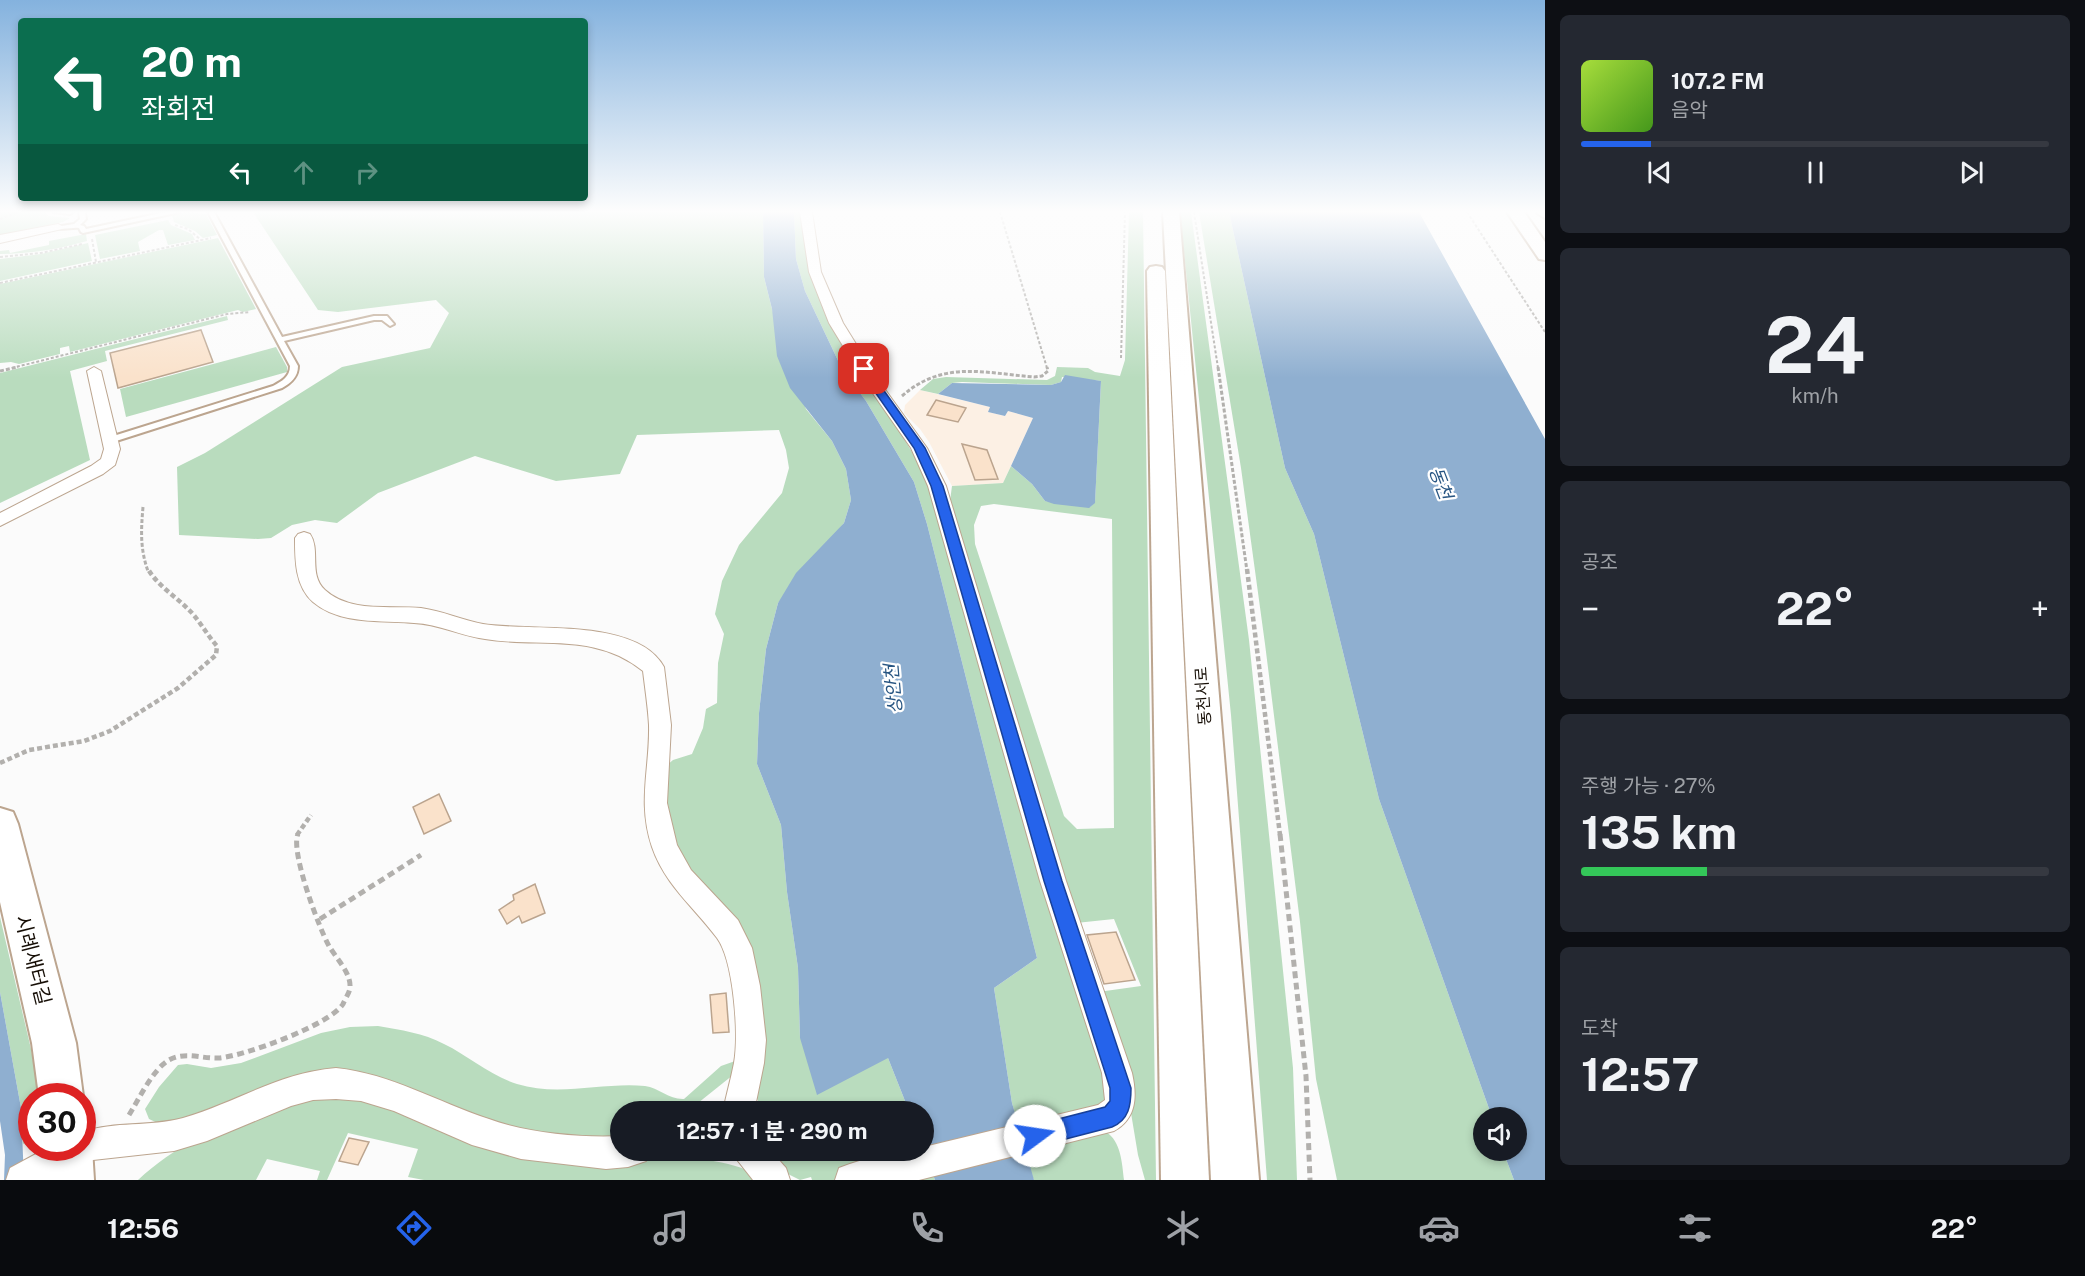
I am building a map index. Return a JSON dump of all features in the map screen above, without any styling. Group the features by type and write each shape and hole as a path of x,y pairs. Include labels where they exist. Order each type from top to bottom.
{"main road":[{"name":"동천서로","path":"1156,267 1185,1180"},
{"name":"동천서로","path":"1175,267 1234,1180"},
{"name":"시례새터길","path":"0,824 54,1043 60,1083"}],"street":[{"path":"815,267 826,300 855,357 919,448 937,486 1053,881 1117,1073 1122,1096 1121,1104 1112,1116 1103,1120 851,1180"},
{"path":"0,520 103,467 112,455 94,371"},
{"path":"304,538 304,558 311,588 333,605 371,614 431,617 484,632 601,640 633,650 653,667 660,725 655,803 664,845 682,879 728,930 738,948 746,986 751,1040 749,1063 740,1101"},
{"path":"55,1165 104,1142 152,1140 179,1135 298,1087 338,1083 383,1091 506,1141 610,1153"},
{"path":"758,1161 774,1180"}],"lane":[{"path":"110,440 283,385 290,379 295,369 241,267"},
{"path":"280,340 374,318 384,318 390,324"}],"path":[{"path":"0,283 73,267"},
{"path":"889,405 921,381 936,375 970,373 1034,377 1042,376 1048,371 1017,267"},
{"path":"1121,358 1123,267"},
{"path":"1203,267 1234,467 1288,897 1306,1076 1310,1180"},
{"path":"1502,267 1545,333"},
{"path":"0,371 227,314 244,314 263,309"},
{"path":"0,763 37,748 98,737 117,728 202,669 216,655 217,645 204,632 190,610 173,597 149,572 142,547 143,507"},
{"path":"119,1141 138,1097 156,1071 167,1061 181,1055 211,1058 239,1053 286,1038 320,1023 333,1015 342,1005 350,987 348,977 328,945 320,919 310,899 295,843 296,836 311,815"},
{"path":"320,919 421,855"}],"shaded area":[{"path":"920,390 990,407 988,412 1005,416 1008,411 1033,418 1003,483 952,486 929,442 904,413 905,405"}],"green space":[{"path":"0,267 64,267 0,281"},
{"path":"80,267 234,267 256,309 243,312 238,310 70,352 69,346 60,348 60,354 19,364 0,363 0,284"},
{"path":"290,267 764,267 772,309 806,409 832,441 846,469 851,500 844,523 778,603 766,649 759,713 757,764 781,825 787,892 798,968 800,1038 888,1058 905,1101 758,1101 753,1088 751,950 734,920 691,874 680,851 671,822 666,791 666,766 673,760 692,754 703,728 706,709 717,703 718,663 724,634 715,614 722,581 739,545 782,493 789,468 779,430 637,435 620,474 556,481 475,456 378,493 337,523 315,520 292,525 271,538 258,539 179,535 177,467 205,453 342,367 430,348 449,313 436,300 338,312 318,310"},
{"path":"798,267 814,267 897,427 924,472 1109,1078 1106,1132 1118,1147 1124,1180 1034,1180 1030,1172 1012,1103 994,988 1037,958 927,524 914,482 866,401 842,369 805,291"},
{"path":"1128,267 1144,267 1156,1180 1145,1180 1138,1155 1130,1107 1098,992 1141,986 1114,919 1076,923 950,501 952,486 1003,483 1011,466 1032,484 1045,501 1090,507 1095,502 1101,381 1062,377 1061,382 1051,385 962,382 952,383 938,394 920,390 933,379 946,377 1047,380 1055,376 1057,367 1088,368 1095,372 1120,376 1125,360","holes":["994,504 1112,519 1114,828 1077,829 1064,816 975,544 974,525 981,506"]},
{"path":"1186,267 1198,267 1249,640 1293,1068 1297,1180 1267,1180 1231,715"},
{"path":"1208,267 1241,267 1285,468 1314,534 1379,799 1488,1107 1473,1107 1473,1161 1507,1161 1514,1180 1337,1180 1316,1079 1300,922 1241,468"},
{"path":"227,316 228,320 105,351 107,361 70,371 90,460 0,503 0,373"},
{"path":"276,347 287,367 287,372 126,417 120,389"},
{"path":"0,917 37,1083 18,1083 18,1091 0,992"},
{"path":"378,1026 428,1037 453,1049 497,1076 533,1088 645,1086 674,1098 684,1099 721,1066 738,1060 738,1071 700,1101 610,1101 610,1142 546,1139 387,1083 164,1126 149,1119 145,1109 159,1087 178,1065 187,1064 211,1068 241,1063 321,1033 350,1027"},
{"path":"335,1092 610,1152 610,1161 711,1161 739,1167 763,1180 424,1180 408,1177 418,1149 348,1133 327,1180 317,1180 320,1171 267,1159 256,1180 138,1180 183,1146 231,1123"},
{"path":"778,1161 928,1161 935,1180 812,1180 811,1177 800,1180 784,1172"}],"water":[{"name":"상안천","path":"764,267 798,267 805,291 842,369 866,401 914,482 927,524 1037,958 994,988 1012,1103 1034,1180 935,1180 928,1161 934,1161 934,1101 905,1101 888,1058 817,1095 800,1038 798,968 787,892 781,825 757,764 759,713 766,649 778,603 796,573 844,523 851,500 846,469 832,441 790,388 777,356 772,309"},
{"name":"동천","path":"1241,267 1450,267 1545,439 1545,1180 1514,1180 1507,1161 1527,1161 1527,1107 1488,1107 1379,799 1314,534 1285,468"},
{"path":"1065,375 1101,381 1095,503 1089,508 1045,501 1032,484 1011,466 1033,418 1008,411 1005,416 988,412 990,407 938,394 952,383 1051,385 1061,382"},
{"path":"0,992 18,1091 18,1161 23,1161 24,1180 4,1180 5,1155 0,1121"}],"building":[{"path":"201,330 213,362 118,388 110,353"},
{"path":"936,400 966,408 958,422 927,415"},
{"path":"962,444 987,450 998,479 975,480"},
{"path":"439,794 451,821 424,834 413,807"},
{"path":"535,884 545,913 522,923 519,916 507,924 499,910 514,900 513,895"},
{"path":"1116,932 1135,980 1104,984 1087,935"},
{"path":"726,993 729,1032 713,1033 710,995"},
{"path":"349,1138 369,1142 358,1165 339,1161"}],"route":[{"path":"864,369 919,448 946,511 1005,722 1053,881 1117,1073 1122,1096 1121,1104 1112,1116 1035,1136"}]}
